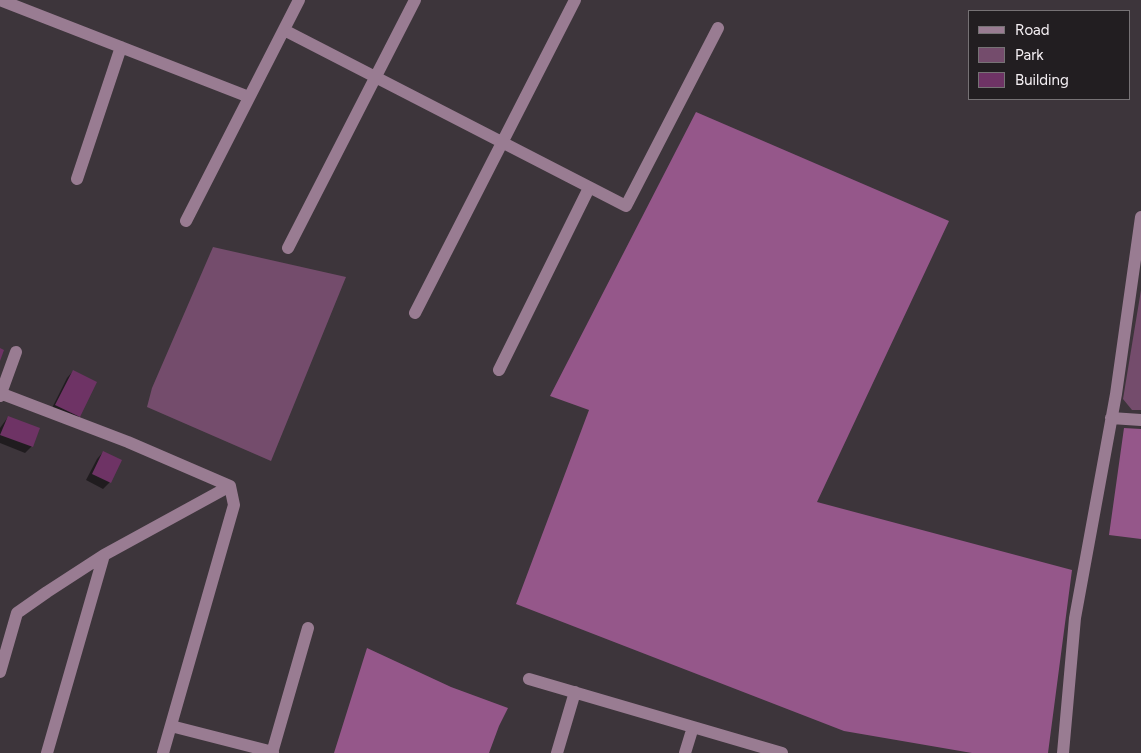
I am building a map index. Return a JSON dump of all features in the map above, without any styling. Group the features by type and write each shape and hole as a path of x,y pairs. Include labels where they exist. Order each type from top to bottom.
{"street":[{"path":"0,0 249,97"},
{"path":"186,221 299,0"},
{"path":"288,248 415,0"},
{"path":"415,313 575,0"},
{"path":"284,30 626,206 718,28"},
{"path":"77,179 121,47"},
{"path":"499,370 589,188"},
{"path":"1063,753 1075,618 1112,418 1141,218"},
{"path":"16,352 0,394 128,442 230,486"},
{"path":"1112,418 1141,420"},
{"path":"0,672 17,613 104,555 230,486"},
{"path":"163,753 234,504 230,486"},
{"path":"47,753 104,555"},
{"path":"171,726 273,752 308,628"},
{"path":"529,679 782,753"},
{"path":"557,753 575,692"},
{"path":"685,753 693,727"}],"green space":[{"path":"213,247 346,277 271,461 147,407 152,388"},
{"path":"1141,290 1141,410 1132,410 1123,399"}],"shaded area":[{"path":"696,112 949,221 817,502 1072,570 1048,753 972,753 844,731 516,604 589,410 550,396"},
{"path":"1124,428 1141,429 1141,539 1109,535"},
{"path":"367,648 451,687 508,708 489,753 334,753"}],"building":[{"path":"0,348 4,350 0,361"},
{"path":"73,370 97,382 80,417 55,405"},
{"path":"8,416 40,428 33,447 0,435"},
{"path":"103,451 122,460 111,483 92,474"}]}
